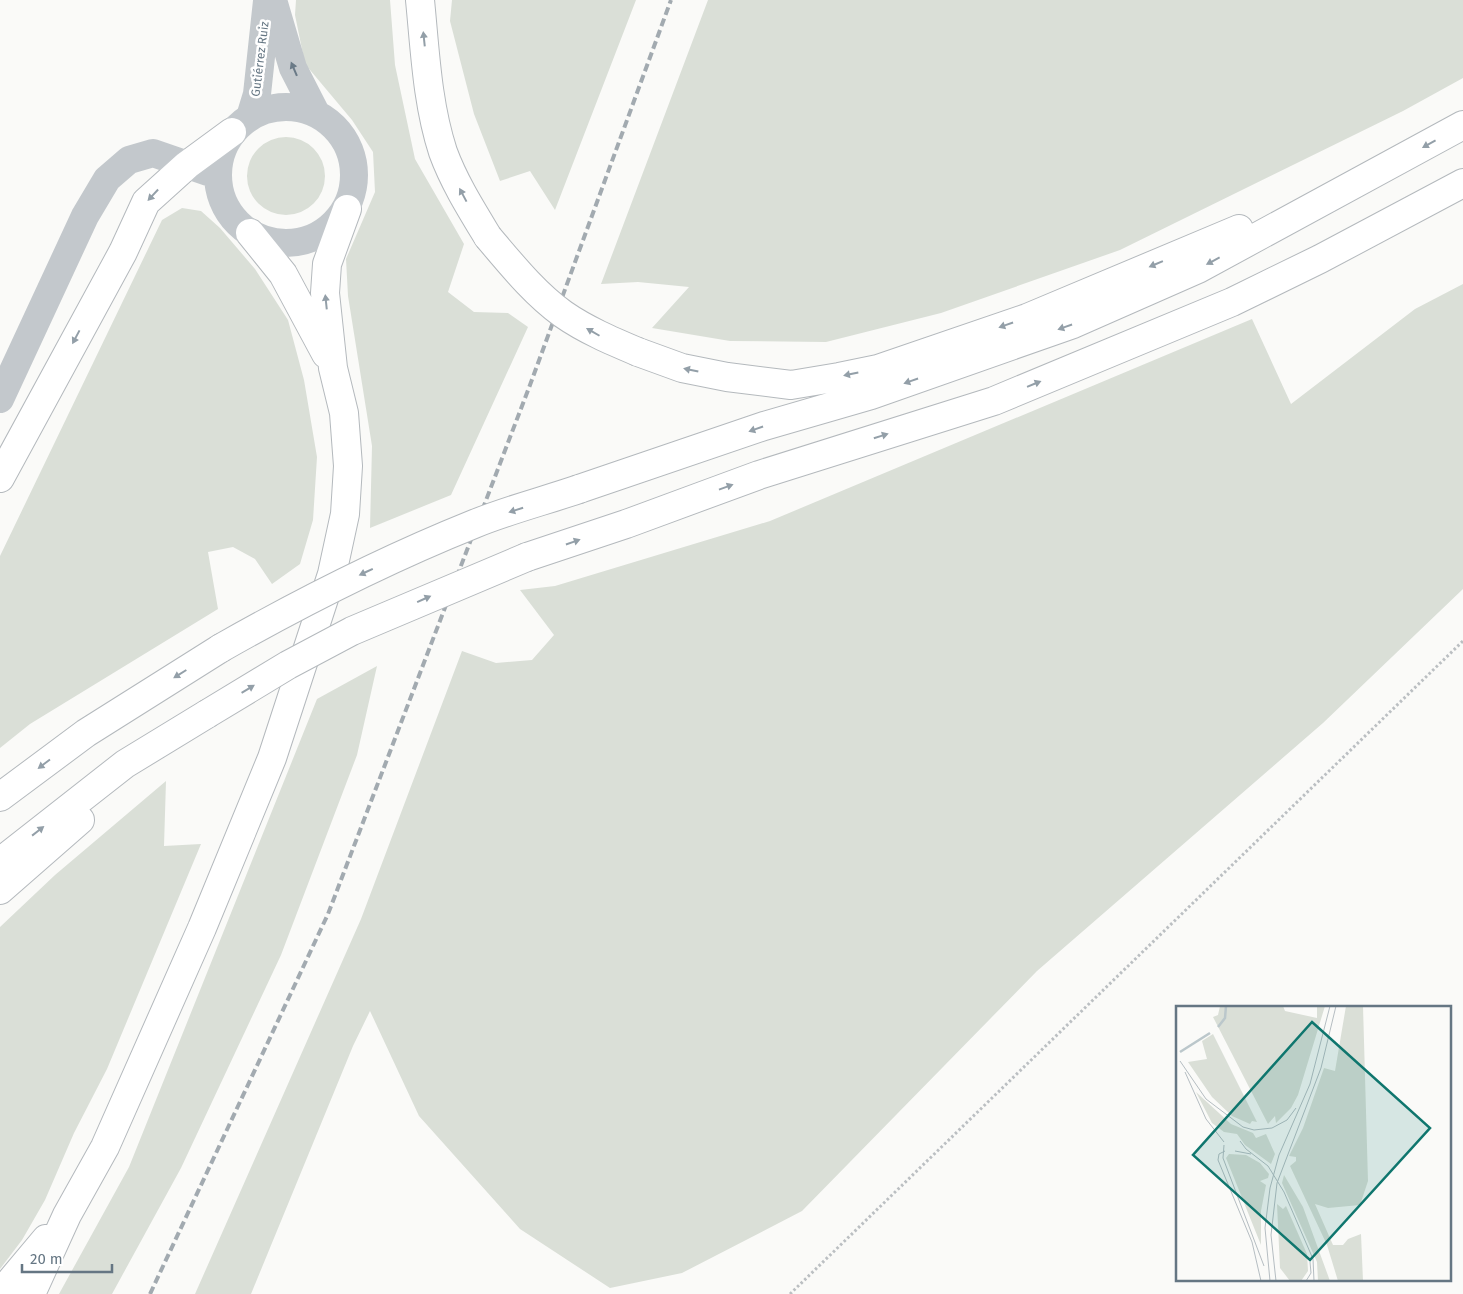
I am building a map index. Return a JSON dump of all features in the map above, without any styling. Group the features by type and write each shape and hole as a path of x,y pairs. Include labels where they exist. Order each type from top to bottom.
{"highway":[{"path":"420,0 430,97 443,152 462,194 488,237 523,278 562,313 598,336 682,368 727,377 791,385 878,369 1028,318 1395,163"},
{"path":"0,478 122,252 146,202 187,165 241,124"},
{"path":"0,797 86,733 221,648 272,619 345,582 466,527 764,426 871,395 1073,324 1198,269 1463,126"},
{"path":"0,862 125,764 288,665 352,631 527,557 626,524 759,474 994,401 1232,302 1320,260 1463,183"},
{"path":"31,1294 66,1215 105,1147 202,928 272,758 332,574 345,514 348,466 344,413 334,368 326,293 327,264 347,209"},
{"path":"250,233 283,274 334,368"},
{"path":"0,890 100,803 171,735"},
{"path":"0,1294 66,1215"}],"street":[{"name":"Gutiérrez Ruiz","path":"241,124 257,94 267,0"},
{"name":"Gutiérrez Ruiz","path":"272,0 293,68 316,113"},
{"path":"294,107 316,113 334,126 348,144 355,165 354,188 347,209 332,227 314,238 293,244 271,242 250,233 233,218 222,198 218,175 221,152 241,124 270,108 294,107"},
{"path":"0,399 85,216 107,179 129,160 153,153 218,175"}],"path":[{"path":"790,1294 1463,641"}],"shaded area":[{"path":"296,0 390,0 395,65 415,159 464,244 448,292 474,312 508,313 528,327 451,495 370,528 372,446 348,296 346,259 375,192 373,152 352,120 305,64 295,15"},
{"path":"452,0 636,0 555,210 530,171 500,181 474,114 450,21"},
{"path":"708,0 1463,0 1463,78 1403,111 1120,250 941,313 826,342 730,341 652,328 689,287 638,282 601,284"},
{"path":"278,137 294,137 308,143 319,154 325,168 325,184 319,198 308,209 294,215 278,215 264,209 253,198 247,184 247,168 253,154 264,143"},
{"path":"182,208 201,211 220,228 255,269 288,320 304,380 317,457 313,520 300,564 272,584 255,559 233,547 208,552 218,609 30,724 0,748 0,556 162,220"},
{"path":"1463,284 1463,589 1323,723 1037,971 802,1211 682,1273 610,1288 520,1229 419,1116 370,1011 353,1046 251,1294 195,1294 361,919 462,651 496,663 532,660 554,635 520,590 555,586 770,521 1252,319 1291,404 1415,309"},
{"path":"377,666 357,755 281,955 181,1168 112,1294 59,1294 129,1167 317,699"},
{"path":"166,781 164,846 201,844 107,1069 74,1133 45,1200 22,1240 0,1269 0,927 55,875"}],"railway":[{"path":"150,1294 328,914 530,385 671,0"}]}
